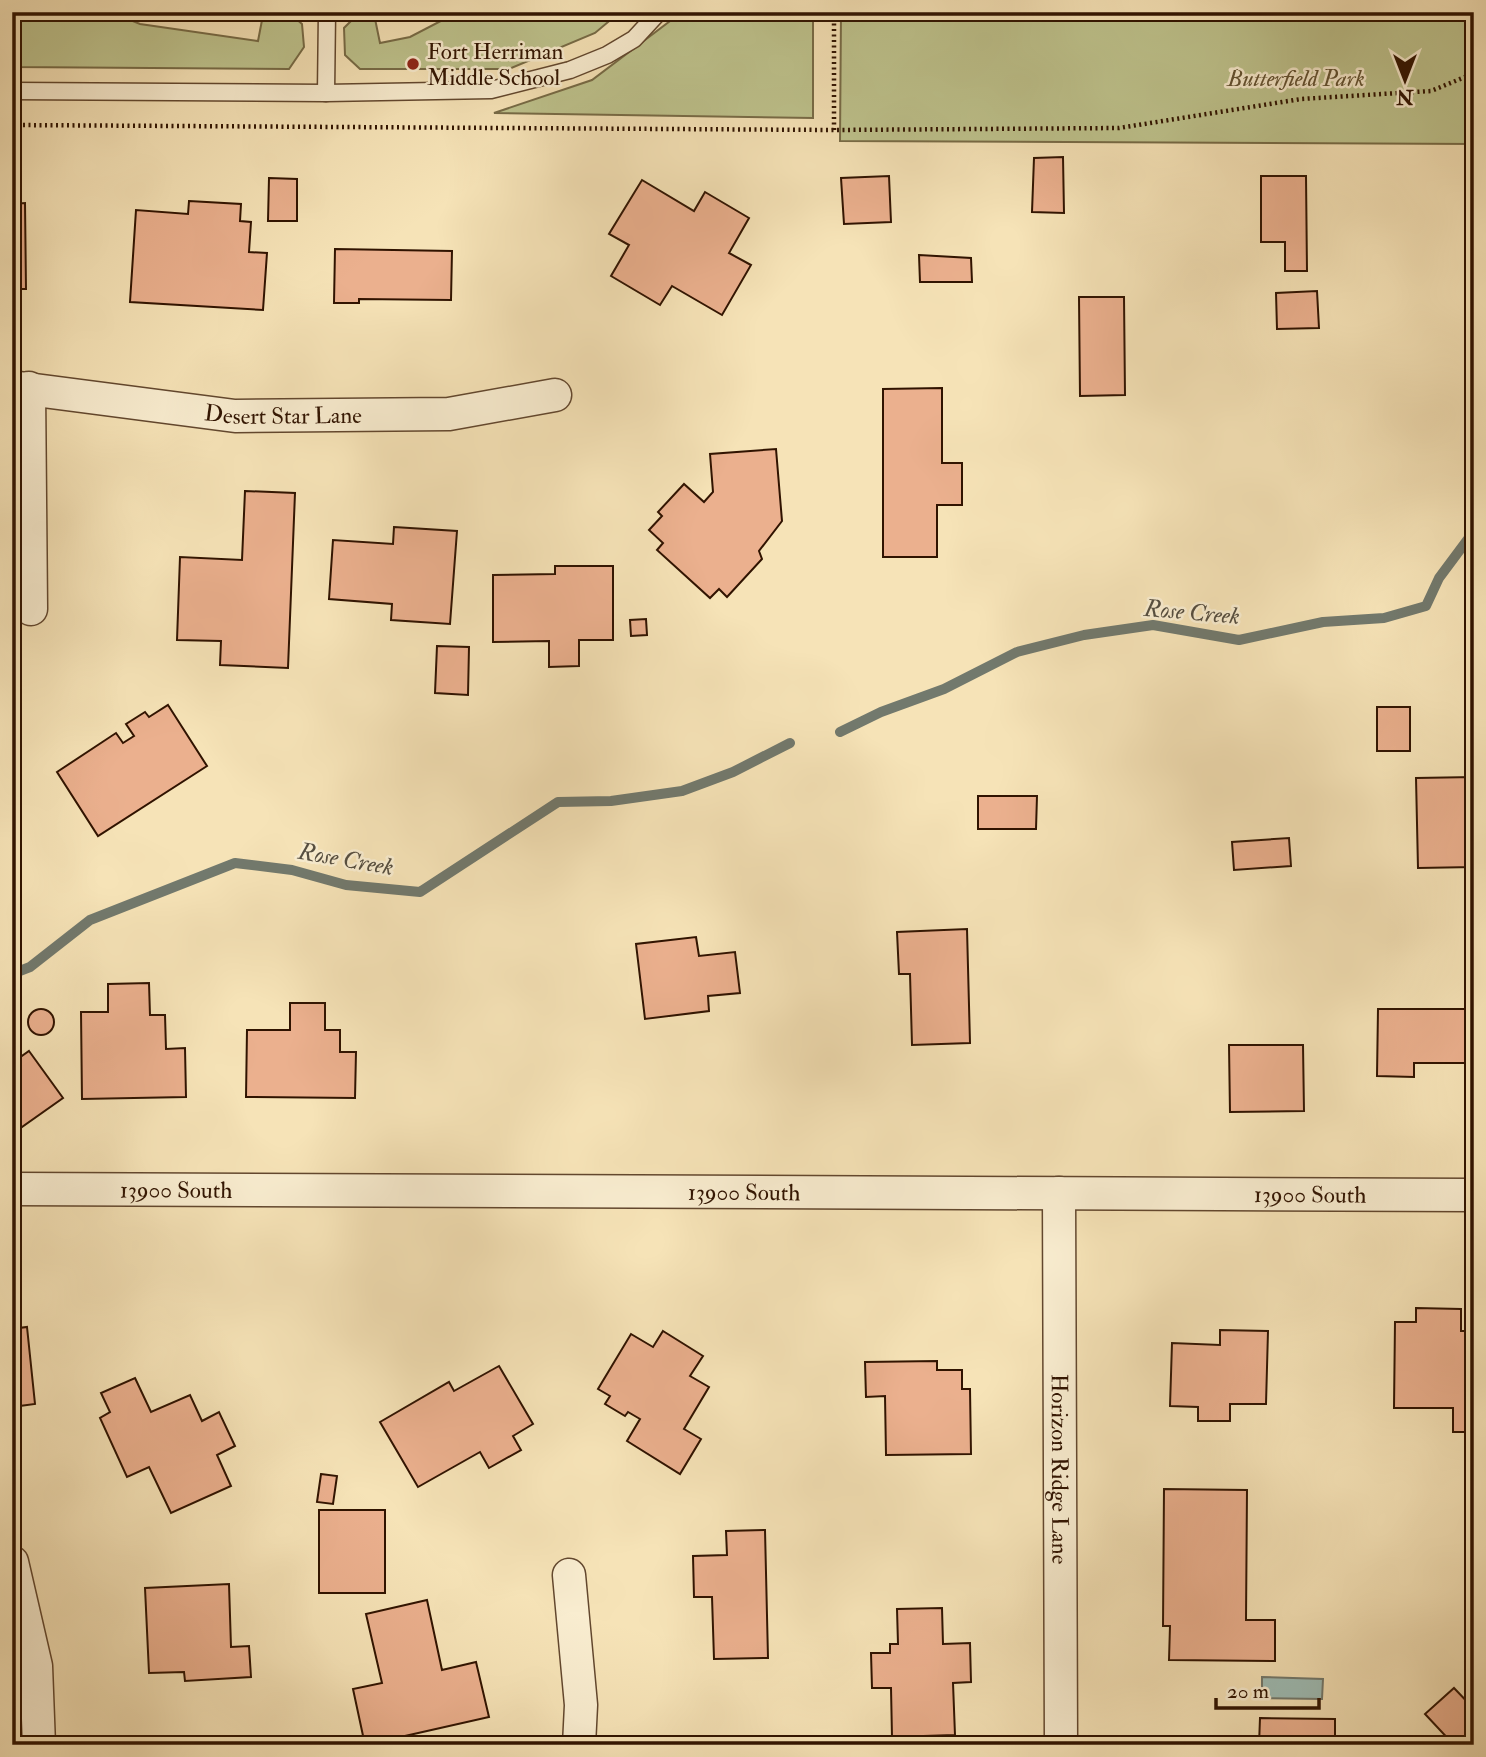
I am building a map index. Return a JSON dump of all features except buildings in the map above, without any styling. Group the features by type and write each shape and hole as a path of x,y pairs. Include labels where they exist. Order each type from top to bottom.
{"street":[{"name":"Desert Star Lane","path":"21,387 234,416 449,414 555,395"},
{"path":"21,387 32,609"},
{"name":"13900 South","path":"12,1189 1474,1195"},
{"name":"Horizon Ridge Lane","path":"1059,1193 1061,1745"},
{"path":"12,1562 36,1666 39,1745"},
{"path":"569,1575 581,1705 579,1745"}],"lane":[{"path":"326,93 327,12"},
{"path":"12,91 326,93 491,90 570,70 607,55 634,39 659,12"}],"path":[{"path":"834,12 834,130"},
{"path":"12,125 834,130 1118,128 1301,99 1432,91 1470,75 1470,12"}],"green space":[{"path":"12,12 111,12 140,24 258,41 263,15 288,12 302,24 304,47 289,69 12,67"},
{"path":"458,12 620,12 595,33 509,69 360,69 345,55 344,28 358,14 374,14 380,43 410,37"},
{"path":"682,12 813,12 813,118 494,113 592,80"},
{"name":"Butterfield Park","path":"841,12 1474,12 1474,144 840,141"}],"water":[{"path":"1262,1677 1323,1679 1322,1699 1262,1698"}],"waterway":[{"name":"Rose Creek","path":"840,732 881,712 944,689 1017,652 1084,635 1153,625 1239,640 1323,622 1384,618 1426,606 1439,578 1474,531"},
{"name":"Rose Creek","path":"12,974 30,967 90,920 235,863 292,870 346,885 420,892 558,802 611,801 682,791 733,772 790,743"}],"place":[{"name":"Fort Herriman Middle School","path":"413,64"}]}
